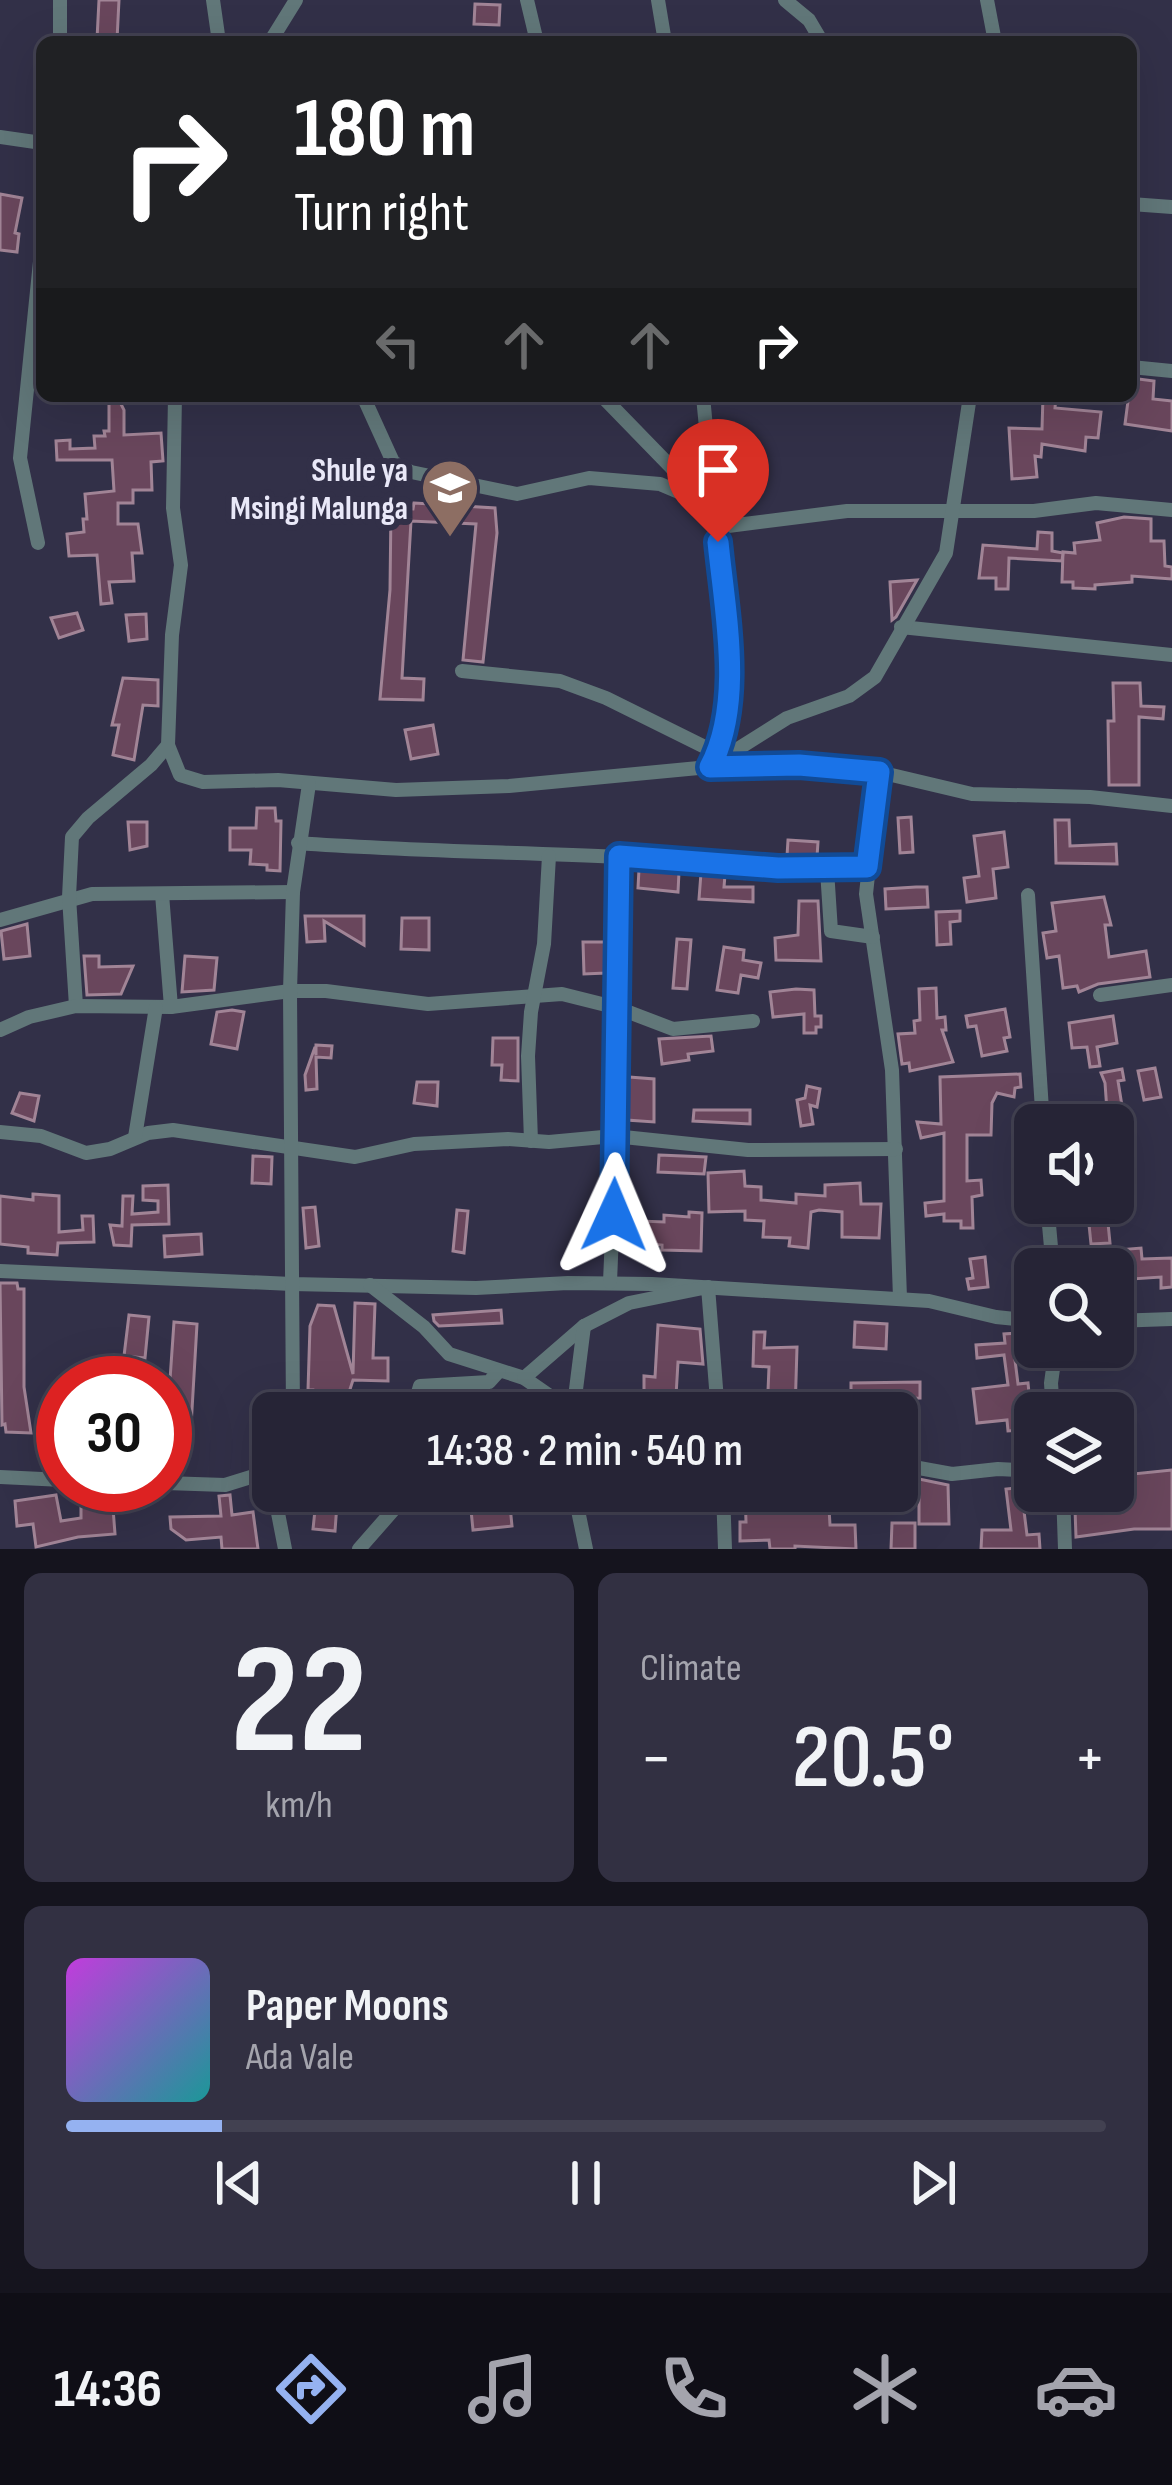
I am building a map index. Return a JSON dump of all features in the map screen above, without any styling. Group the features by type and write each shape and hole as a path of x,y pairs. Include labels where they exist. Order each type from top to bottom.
{"street":[{"path":"60,0 60,36"},
{"path":"214,0 218,36"},
{"path":"274,36 296,0"},
{"path":"527,0 536,36"},
{"path":"658,0 664,36"},
{"path":"784,0 808,20 818,36"},
{"path":"987,0 994,36"},
{"path":"0,137 36,142"},
{"path":"1137,204 1172,207"},
{"path":"36,313 20,458 38,543"},
{"path":"1137,368 1172,371"},
{"path":"175,402 173,508 181,565 172,635 168,745 175,770 185,778 396,790 509,786 713,760 879,772 971,794 1090,797 1172,806 1172,823"},
{"path":"366,402 393,462 412,472 517,494 590,478 640,481 698,500"},
{"path":"608,402 716,521 740,526 847,511 1034,511 1096,503 1172,510"},
{"path":"704,402 728,661 725,735 713,760"},
{"path":"713,760 787,718 849,696 874,677 941,568 969,402"},
{"path":"901,627 1172,655"},
{"path":"462,671 560,681 606,698 713,760"},
{"path":"76,1006 69,897 72,838 88,818 152,766 168,745"},
{"path":"879,772 867,867 892,1070 900,1298"},
{"path":"293,1392 290,991 293,892 309,784"},
{"path":"298,843 826,870 867,867"},
{"path":"531,1141 528,1056 544,944 549,856"},
{"path":"610,1282 619,856"},
{"path":"826,870 831,931 872,937"},
{"path":"0,920 69,897 104,893 293,892"},
{"path":"135,1137 164,1007 162,894"},
{"path":"1028,896 1042,1104"},
{"path":"1100,995 1172,985"},
{"path":"0,1030 29,1017 76,1006 164,1007 290,991 428,1004 562,994 673,1029 753,1021"},
{"path":"0,1132 41,1136 78,1153 110,1149 135,1137 172,1130 356,1157 414,1144 614,1136 748,1150 896,1149"},
{"path":"0,1271 476,1288 610,1282 900,1298 1014,1317"},
{"path":"370,1285 424,1327 449,1354 524,1378 544,1392"},
{"path":"524,1378 584,1326 629,1303 708,1287"},
{"path":"708,1287 716,1392"},
{"path":"1134,1320 1172,1319"},
{"path":"576,1392 584,1326"},
{"path":"418,1392 420,1386 489,1382 499,1371"},
{"path":"918,1467 968,1475 1014,1470"},
{"path":"0,1477 36,1479"},
{"path":"192,1484 225,1485 252,1477"},
{"path":"278,1512 285,1549"},
{"path":"359,1549 392,1512"},
{"path":"578,1512 586,1549"},
{"path":"724,1512 725,1549"},
{"path":"1064,1512 1065,1549"}],"building":[{"path":"99,0 119,0 117,36 97,36"},
{"path":"475,4 500,5 499,25 474,24"},
{"path":"0,194 22,198 15,233 19,234 17,252 0,250"},
{"path":"1137,379 1154,381 1153,399 1172,401 1172,431 1125,424 1128,402 1137,402"},
{"path":"109,402 120,402 124,435 161,433 163,461 151,462 152,490 133,490 133,503 118,503 118,524 138,524 142,553 132,553 134,581 109,582 112,603 101,604 97,555 69,556 67,534 84,532 85,494 114,491 112,460 57,460 56,441 70,440 70,449 95,448 94,436 109,431"},
{"path":"1043,402 1056,402 1055,408 1101,412 1098,438 1086,437 1085,451 1042,444 1041,457 1035,456 1037,477 1012,479 1009,428 1042,429"},
{"path":"414,503 495,508 497,533 483,662 463,660 476,524 411,521 402,678 424,679 423,700 380,699 390,590 391,508 413,509"},
{"path":"1124,517 1151,519 1151,541 1164,541 1165,566 1172,567 1172,579 1132,576 1132,582 1095,585 1095,589 1062,582 1063,552 1075,553 1074,543 1100,540 1097,523"},
{"path":"1038,532 1052,533 1052,551 1063,553 1062,561 1009,558 1008,589 996,589 996,578 979,578 983,545 1037,549"},
{"path":"917,580 896,617 892,620 890,582"},
{"path":"77,613 83,630 59,638 51,618"},
{"path":"146,614 147,639 129,641 126,615"},
{"path":"123,678 158,680 158,706 143,705 134,760 113,755 119,725 112,725"},
{"path":"1113,683 1140,683 1141,706 1164,707 1163,719 1139,717 1139,785 1109,785"},
{"path":"433,725 438,754 411,759 405,730"},
{"path":"257,808 275,808 276,821 281,821 280,871 250,864 251,850 230,850 230,828 256,828"},
{"path":"911,817 913,852 900,853 898,818"},
{"path":"1055,820 1069,820 1070,846 1116,844 1117,864 1056,863"},
{"path":"128,822 147,822 147,846 130,850"},
{"path":"1004,832 1008,867 993,869 996,898 967,902 964,878 979,876 974,836"},
{"path":"788,840 818,842 817,857 787,856"},
{"path":"639,869 679,872 678,892 638,888"},
{"path":"701,873 725,875 724,887 753,887 753,902 699,899"},
{"path":"927,887 928,907 886,909 885,889"},
{"path":"1104,897 1111,925 1105,925 1109,957 1146,951 1150,977 1098,984 1079,992 1077,986 1063,988 1059,956 1047,958 1043,933 1056,931 1052,903"},
{"path":"799,901 818,901 821,961 776,960 775,938 798,935"},
{"path":"960,911 960,921 950,922 951,944 937,945 936,912"},
{"path":"305,916 364,916 364,945 324,921 325,941 307,942"},
{"path":"402,918 429,918 429,950 401,949"},
{"path":"27,924 30,956 4,959 1,931"},
{"path":"677,939 691,940 687,989 673,988"},
{"path":"583,942 607,942 606,973 584,974"},
{"path":"724,947 744,950 743,960 761,963 758,978 741,975 738,993 717,990"},
{"path":"84,956 99,956 99,967 133,966 121,994 87,995"},
{"path":"185,956 217,958 214,990 182,992"},
{"path":"936,988 937,1018 945,1017 946,1030 942,1030 953,1062 910,1071 909,1063 902,1064 898,1034 915,1033 914,1021 920,1020 919,989"},
{"path":"814,990 815,1016 821,1016 816,1033 804,1033 804,1014 773,1017 770,992"},
{"path":"1005,1009 1010,1037 1004,1038 1007,1051 982,1056 976,1026 968,1027 966,1016"},
{"path":"217,1012 244,1012 237,1049 211,1044"},
{"path":"1113,1016 1117,1043 1097,1047 1100,1066 1090,1067 1087,1047 1072,1048 1069,1023"},
{"path":"711,1036 713,1051 662,1064 659,1039"},
{"path":"493,1038 518,1038 518,1081 501,1080 502,1065 492,1065"},
{"path":"316,1045 332,1046 331,1058 316,1057 317,1089 306,1090 305,1075"},
{"path":"1155,1068 1161,1097 1144,1100 1138,1071"},
{"path":"1122,1069 1124,1080 1118,1081 1122,1104 1106,1104 1101,1073"},
{"path":"1020,1074 1021,1087 1015,1088 1014,1097 997,1093 992,1103 991,1135 967,1135 967,1181 981,1180 982,1195 972,1197 973,1228 961,1228 961,1221 944,1221 944,1214 926,1216 925,1203 944,1201 944,1133 921,1138 917,1122 941,1124 940,1077"},
{"path":"629,1077 654,1079 654,1122 627,1120"},
{"path":"417,1082 438,1082 437,1106 414,1103"},
{"path":"807,1086 820,1089 817,1107 810,1105 813,1124 801,1126 797,1100 805,1098"},
{"path":"20,1093 39,1096 34,1121 12,1113"},
{"path":"694,1110 750,1110 750,1124 693,1121"},
{"path":"659,1155 706,1157 704,1174 658,1172"},
{"path":"253,1156 272,1157 271,1184 252,1183"},
{"path":"744,1171 745,1186 761,1187 761,1200 796,1203 796,1194 825,1196 825,1185 860,1183 861,1204 881,1204 879,1238 842,1237 842,1212 819,1210 811,1212 808,1248 789,1246 790,1238 763,1237 764,1221 745,1220 745,1211 709,1212 708,1173"},
{"path":"168,1185 169,1224 132,1225 131,1246 114,1245 110,1225 122,1226 123,1196 133,1196 132,1214 158,1212 158,1201 143,1200 143,1186"},
{"path":"33,1194 59,1196 59,1232 83,1230 82,1216 93,1216 94,1242 58,1243 57,1255 0,1244 0,1196 33,1200"},
{"path":"315,1207 319,1246 306,1248 303,1208"},
{"path":"457,1210 468,1211 464,1253 453,1251"},
{"path":"689,1212 702,1213 701,1251 662,1250 662,1245 640,1243 641,1221 664,1222 664,1215 689,1217"},
{"path":"1089,1224 1108,1224 1110,1243 1091,1244"},
{"path":"201,1234 202,1254 165,1257 164,1236"},
{"path":"1141,1248 1142,1259 1172,1258 1172,1287 1161,1288 1161,1277 1134,1279 1134,1249"},
{"path":"985,1257 988,1287 969,1289 967,1279 973,1278 970,1259"},
{"path":"0,1283 17,1283 18,1289 24,1289 24,1387 31,1433 6,1432 2,1425"},
{"path":"355,1303 375,1304 373,1358 388,1358 388,1381 353,1380 349,1392 308,1390 310,1326 318,1305 334,1306 353,1374"},
{"path":"501,1310 502,1323 439,1326 433,1315"},
{"path":"129,1315 149,1317 145,1356 124,1356"},
{"path":"174,1322 197,1324 192,1410 192,1356 172,1356"},
{"path":"855,1322 887,1324 886,1349 854,1347"},
{"path":"658,1325 700,1329 703,1364 678,1362 676,1392 644,1392 644,1376 655,1377"},
{"path":"754,1332 765,1332 764,1348 797,1347 796,1392 729,1392 768,1391 769,1367 753,1366"},
{"path":"1014,1333 1018,1384 1028,1383 1029,1392 1014,1392 1014,1431 1008,1431 1007,1420 977,1423 973,1389 1008,1385 1004,1355 977,1358 976,1345 1005,1343 1004,1334"},
{"path":"920,1382 920,1398 918,1392 851,1392 851,1383"},
{"path":"1172,1470 1172,1529 1076,1537 1075,1512 1134,1512 1134,1474"},
{"path":"919,1479 948,1485 949,1524 919,1524"},
{"path":"1014,1488 1014,1512 1024,1512 1027,1535 1039,1534 1040,1549 981,1549 982,1530 1011,1530 1006,1489"},
{"path":"230,1495 232,1515 253,1512 258,1549 222,1549 221,1537 186,1540 171,1529 170,1517 221,1516 219,1496"},
{"path":"36,1498 36,1512 59,1512 61,1521 81,1518 81,1512 113,1512 115,1534 36,1547 33,1524 17,1526 15,1501"},
{"path":"315,1512 336,1512 335,1531 313,1529"},
{"path":"471,1512 511,1512 512,1526 473,1530"},
{"path":"746,1512 829,1512 830,1525 855,1525 856,1549 770,1549 769,1540 740,1541 740,1522 746,1522"},
{"path":"892,1523 915,1523 915,1549 891,1549"}],"place":[{"name":"Shule ya Msingi Malunga","path":"450,539"}],"route":[{"path":"614,1215 619,856 778,868 867,867 879,772 799,765 710,767 725,735 728,661 718,542"}]}
